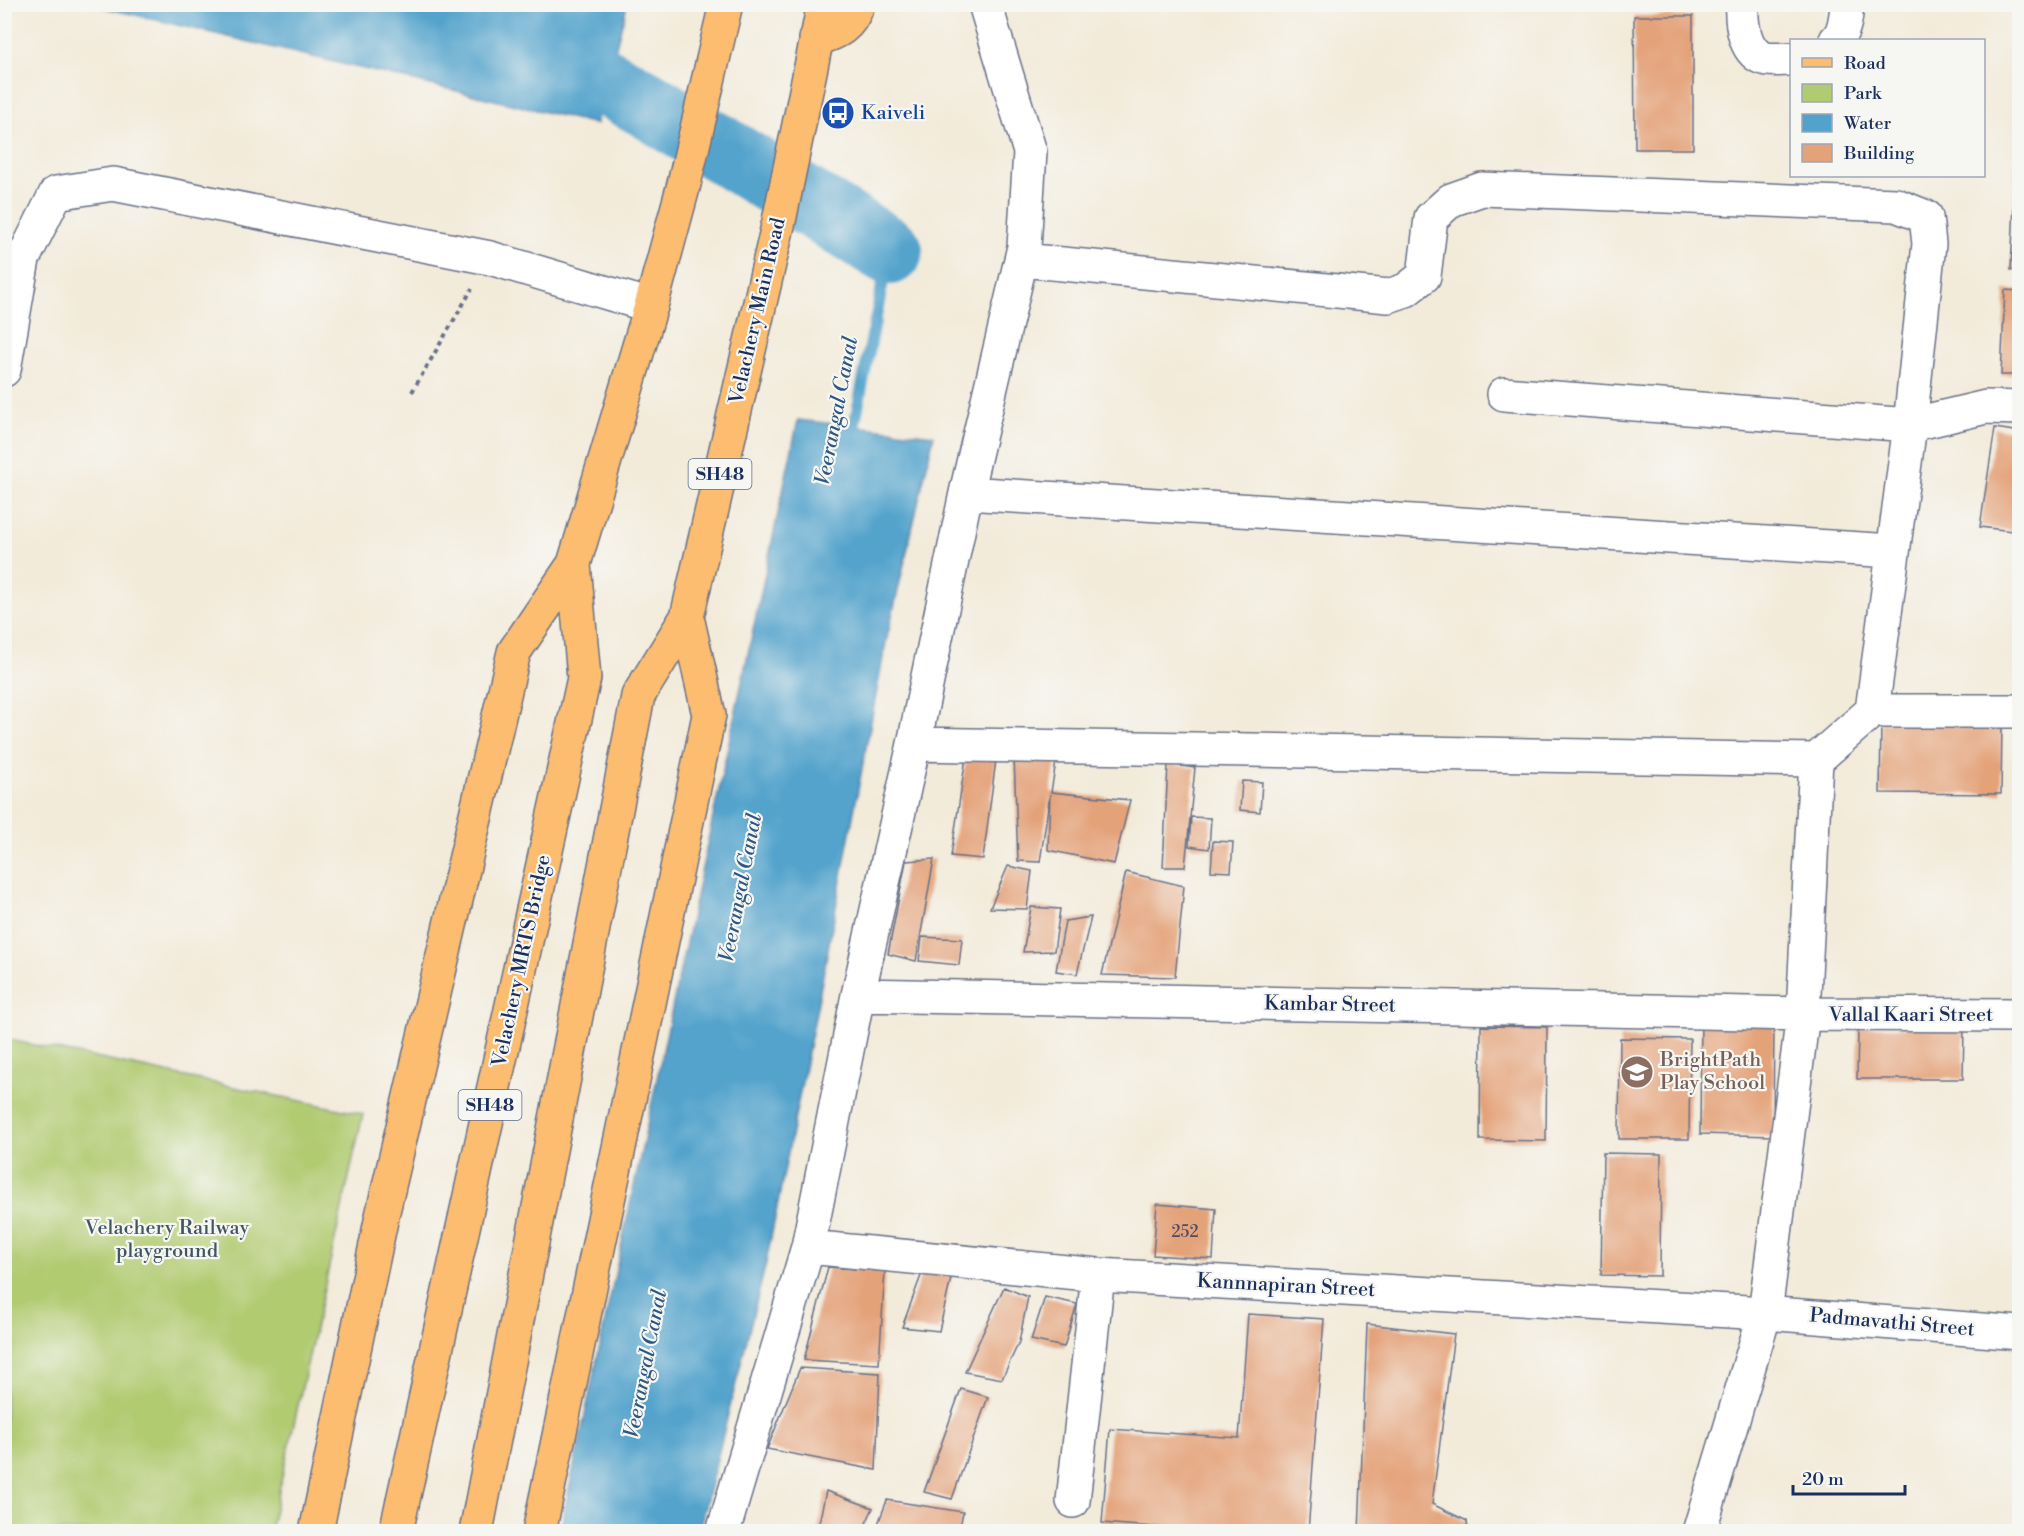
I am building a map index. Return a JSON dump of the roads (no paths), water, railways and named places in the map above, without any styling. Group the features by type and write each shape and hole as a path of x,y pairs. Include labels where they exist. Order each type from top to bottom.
{"main road":[{"name":"SH48","path":"574,564 651,306 684,184 726,4"},
{"name":"Velachery Main Road","path":"687,617 779,221 824,4"},
{"path":"816,39 836,34 854,16 858,4"},
{"path":"315,1532 382,1216 514,652 574,564"},
{"name":"Velachery MRTS Bridge","path":"396,1532 584,678 574,564"},
{"name":"SH48","path":"476,1532 638,696 687,617"},
{"path":"539,1532 709,715 687,617"}],"street":[{"path":"723,1532 808,1247 858,995 914,744 966,493 1022,260 1030,152 985,4"},
{"path":"1742,4 1743,32 1751,48 1764,59 1790,59"},
{"path":"1837,39 1846,17 1847,4"},
{"path":"4,370 23,259 56,193 114,184 490,258 651,306"},
{"path":"1022,260 1388,296 1406,290 1424,276 1431,218 1451,200 1482,189 1896,205 1926,217 1929,244 1910,425 1872,711"},
{"path":"1504,394 1910,425 1986,407 2019,408"},
{"path":"966,493 1893,551"},
{"path":"914,744 1816,760 1872,711 2019,711"},
{"path":"1699,1532 1765,1313 1803,1014 1816,760"},
{"name":"Kambar Street","path":"858,995 1803,1014"},
{"name":"Vallal Kaari Street","path":"1803,1014 2019,1015"},
{"name":"Kannnapiran Street","path":"808,1247 1098,1275 1765,1313"},
{"path":"1073,1502 1098,1275"},
{"name":"Padmavathi Street","path":"1765,1313 2019,1334"}],"water":[{"path":"627,4 596,124 93,5"},
{"path":"798,420 934,435 886,642 766,1263 699,1531 560,1531"}],"waterway":[{"path":"462,4 645,103 889,251"},
{"name":"Veerangal Canal","path":"851,442 889,251"}],"place":[{"name":"Kaiveli","path":"838,113"},
{"name":"BrightPath Play School","path":"1637,1072"}],"park label":[{"name":"Velachery Railway playground","path":"167,1240"}]}
